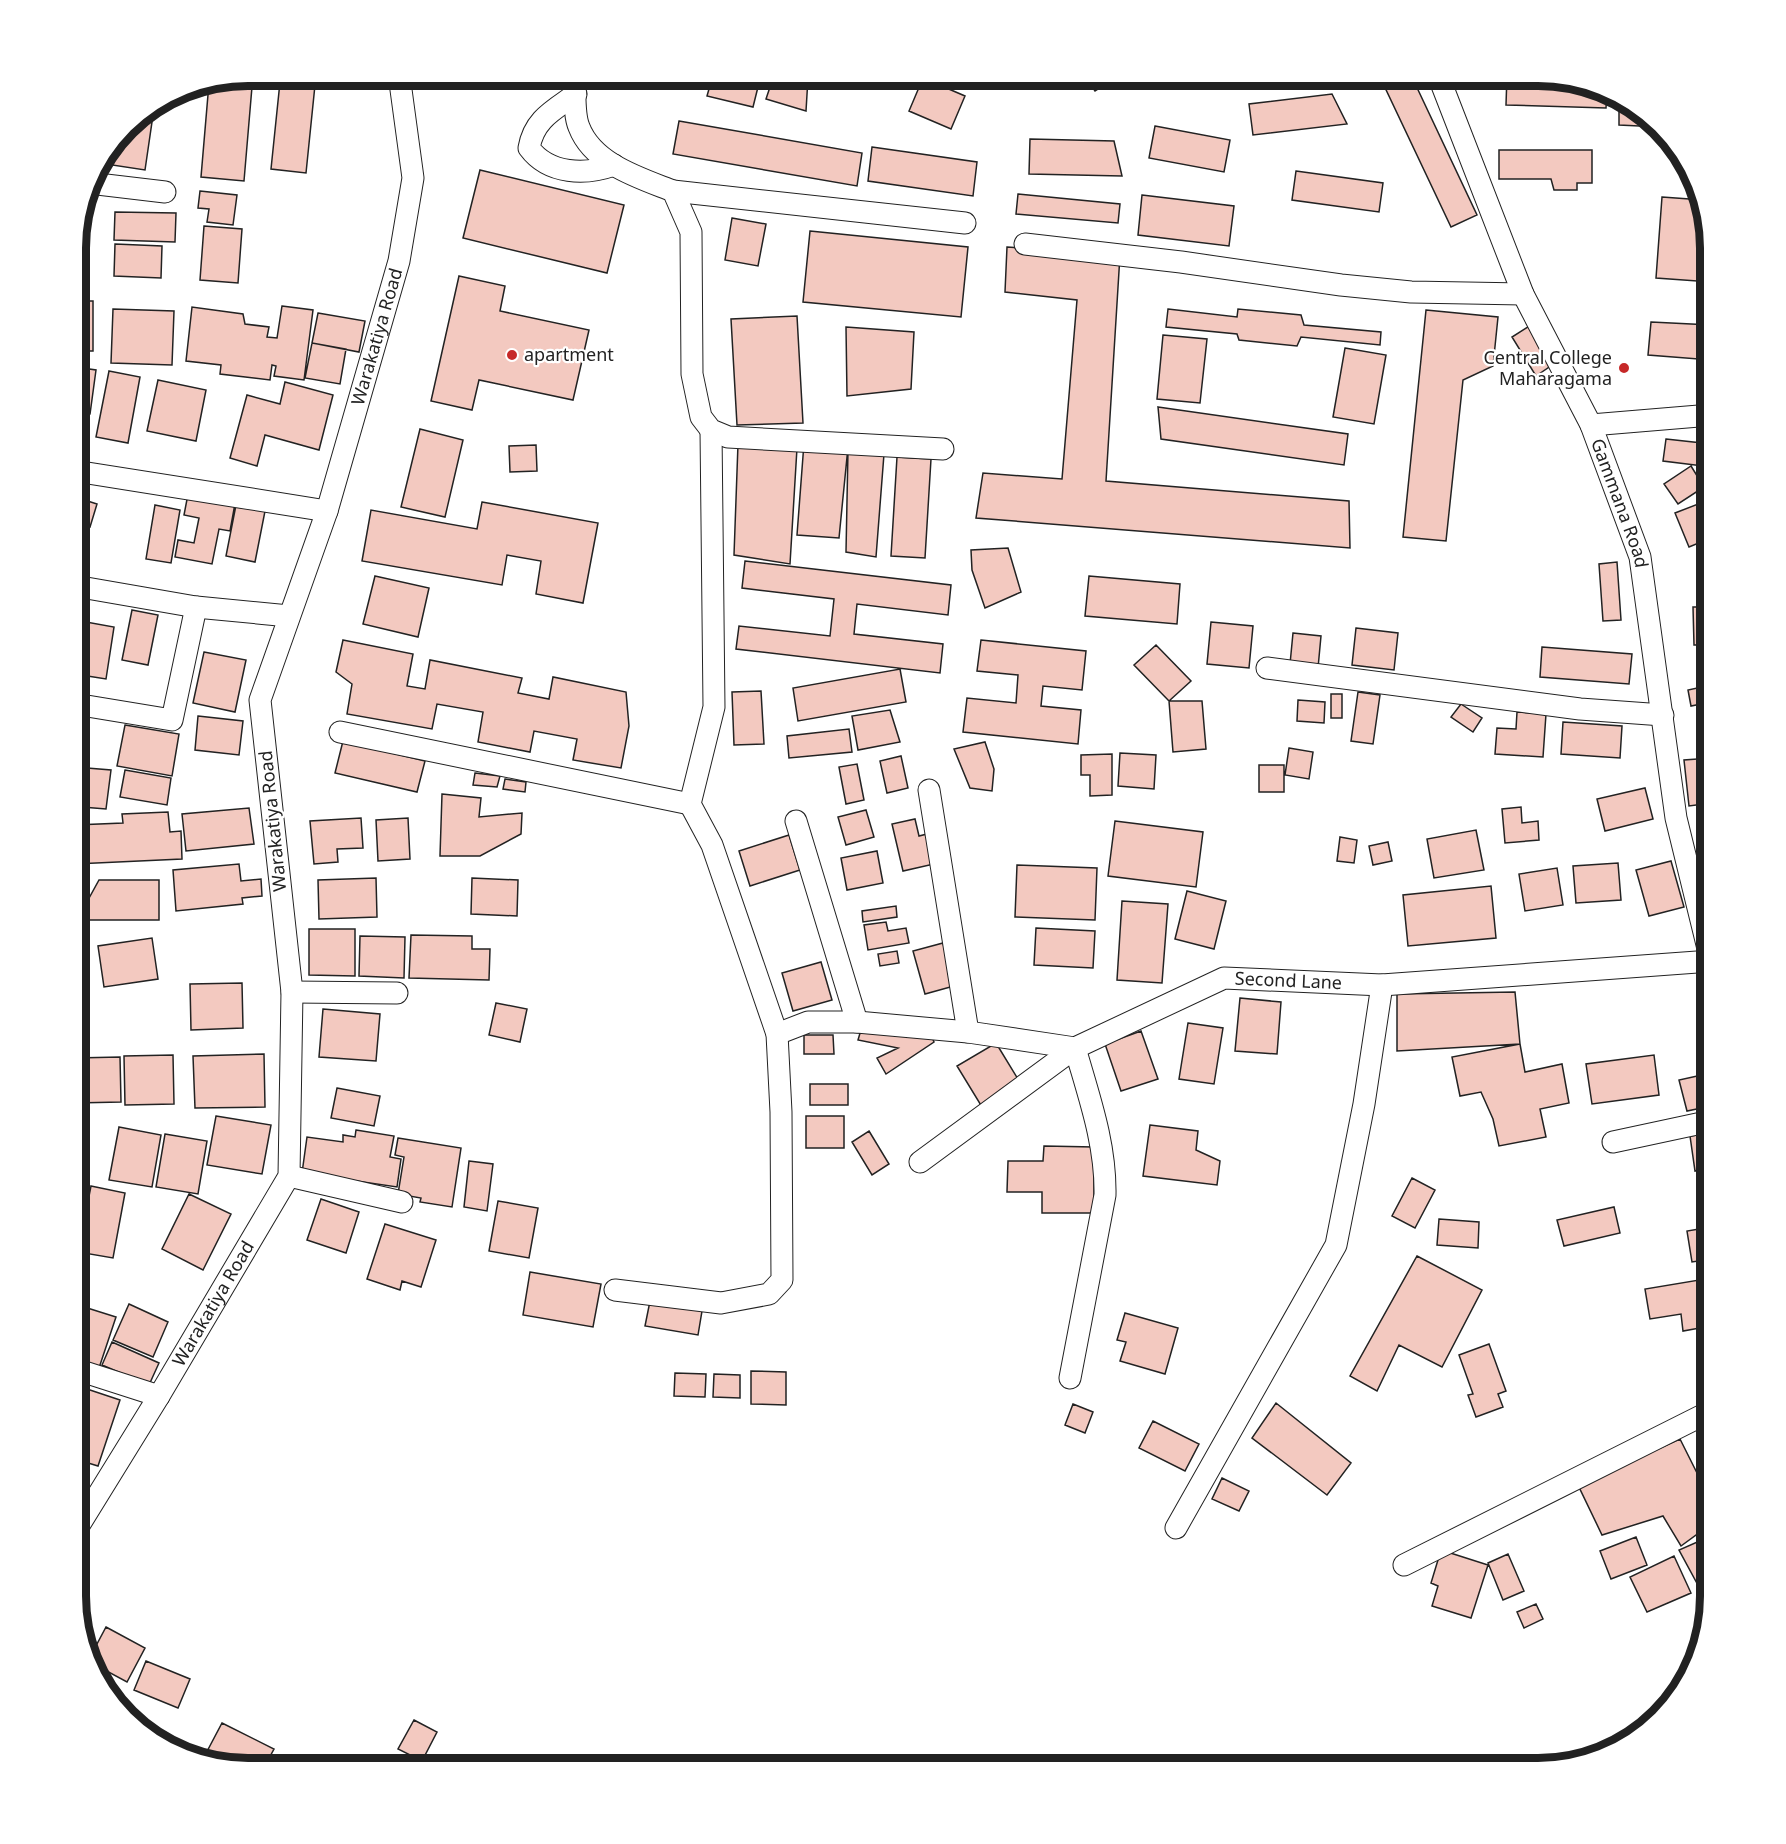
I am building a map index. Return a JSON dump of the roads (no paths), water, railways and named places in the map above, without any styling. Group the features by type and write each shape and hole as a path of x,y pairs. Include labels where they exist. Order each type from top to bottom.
{"street":[{"name":"Warakatiya Road","path":"86,1514 289,1176 292,992 260,700 327,511 399,261 413,178 400,86"},
{"path":"574,86 532,133 530,148 537,158 554,167 576,172 594,172 614,165"},
{"path":"575,86 579,126 595,150 614,165 673,191 965,223"},
{"name":"Gammana Road","path":"1442,86 1522,294 1591,425 1640,557 1676,818 1700,916"},
{"path":"98,184 165,192"},
{"path":"673,191 691,232 692,374 701,417 711,430 728,437 944,449"},
{"path":"1025,244 1181,261 1341,285 1411,292 1522,294"},
{"path":"1591,425 1700,416"},
{"path":"615,1290 721,1303 769,1294 782,1280 781,1112 777,1034 712,845 690,804 714,707 711,430"},
{"path":"86,473 327,511"},
{"path":"86,588 196,607 289,616"},
{"path":"86,706 172,720 196,607"},
{"path":"1267,668 1580,710 1663,714"},
{"path":"340,732 690,804"},
{"path":"929,790 968,1032"},
{"path":"796,821 857,1022"},
{"name":"Second Lane","path":"920,1162 1075,1048 1224,978 1382,985 1700,962"},
{"path":"1176,1528 1336,1245 1364,1104 1382,985"},
{"path":"292,992 397,993"},
{"path":"777,1034 808,1022 857,1022 968,1032 1075,1048 1099,1130 1106,1168 1106,1195 1070,1378"},
{"path":"1613,1142 1700,1123"},
{"path":"289,1176 402,1202"},
{"path":"86,1373 159,1396"},
{"path":"1404,1565 1700,1417"}],"place":[{"name":"apartment","path":"512,355"},
{"name":"Central College Maharagama","path":"1624,368"}]}
